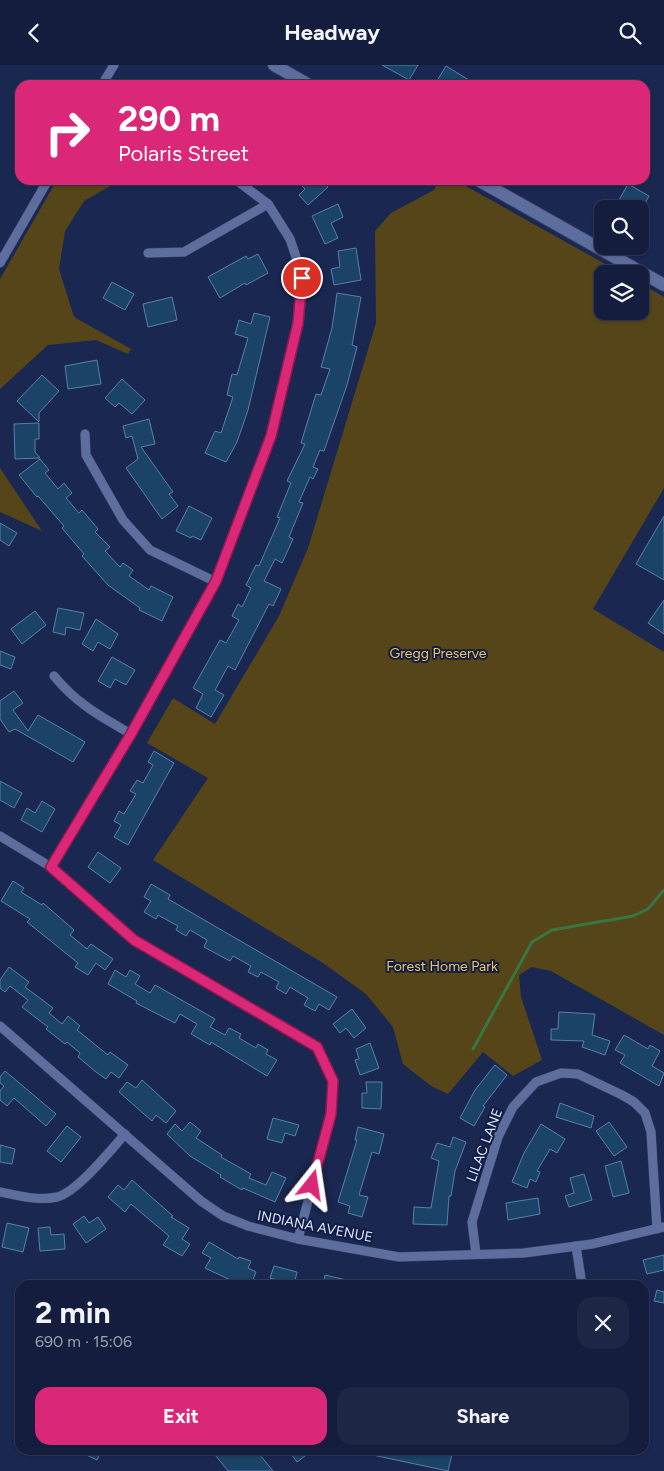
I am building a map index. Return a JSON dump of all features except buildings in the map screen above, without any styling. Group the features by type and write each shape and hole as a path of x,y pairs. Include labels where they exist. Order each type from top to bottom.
{"street":[{"path":"105,80 114,65"},
{"path":"274,65 300,80"},
{"path":"0,263 45,185"},
{"path":"51,867 131,734 216,581 271,436 298,323 302,278 290,239 268,203 243,185"},
{"path":"487,185 664,285"},
{"path":"148,253 184,252 268,203"},
{"path":"85,433 86,455 123,520 150,550 216,581"},
{"path":"54,676 70,695 85,708 131,734"},
{"path":"0,836 51,867 134,940 317,1047 333,1081 331,1114 298,1239"},
{"name":"INDIANA AVENUE","path":"0,1026 201,1201 223,1216 248,1227 298,1239 399,1257 524,1253 576,1246 660,1228"},
{"name":"LILAC LANE","path":"476,1254 472,1222 498,1137 513,1107 536,1082 561,1073 578,1074 622,1095 634,1102 644,1113 651,1132 660,1228"},
{"path":"0,1192 27,1198 59,1197 80,1182 125,1135"},
{"path":"576,1246 581,1280"}],"green space":[{"path":"54,185 112,185 84,201 65,231 59,269 74,317 131,349 128,354 96,340 48,345 0,389 0,279"},
{"name":"Gregg Preserve","path":"436,185 464,185 607,265 594,265 594,320 649,320 649,288 664,297 664,488 593,609 664,652 664,1035 551,971 532,967 519,975 521,997 542,1060 513,1076 483,1052 448,1094 431,1086 403,1064 393,1027 366,994 323,963 153,860 208,778 147,743 173,698 215,724 279,616 308,548 376,323 375,231 391,213 434,190"},
{"path":"0,468 42,531 0,512"}],"waterway":[{"path":"473,1049 532,942 552,930 633,916 648,909 664,890"}],"route":[{"path":"302,278 298,323 271,436 216,581 131,734 51,867 134,940 317,1047 333,1081 331,1114 312,1185"}],"park label":[{"name":"Forest Home Park","path":"442,966"}]}
